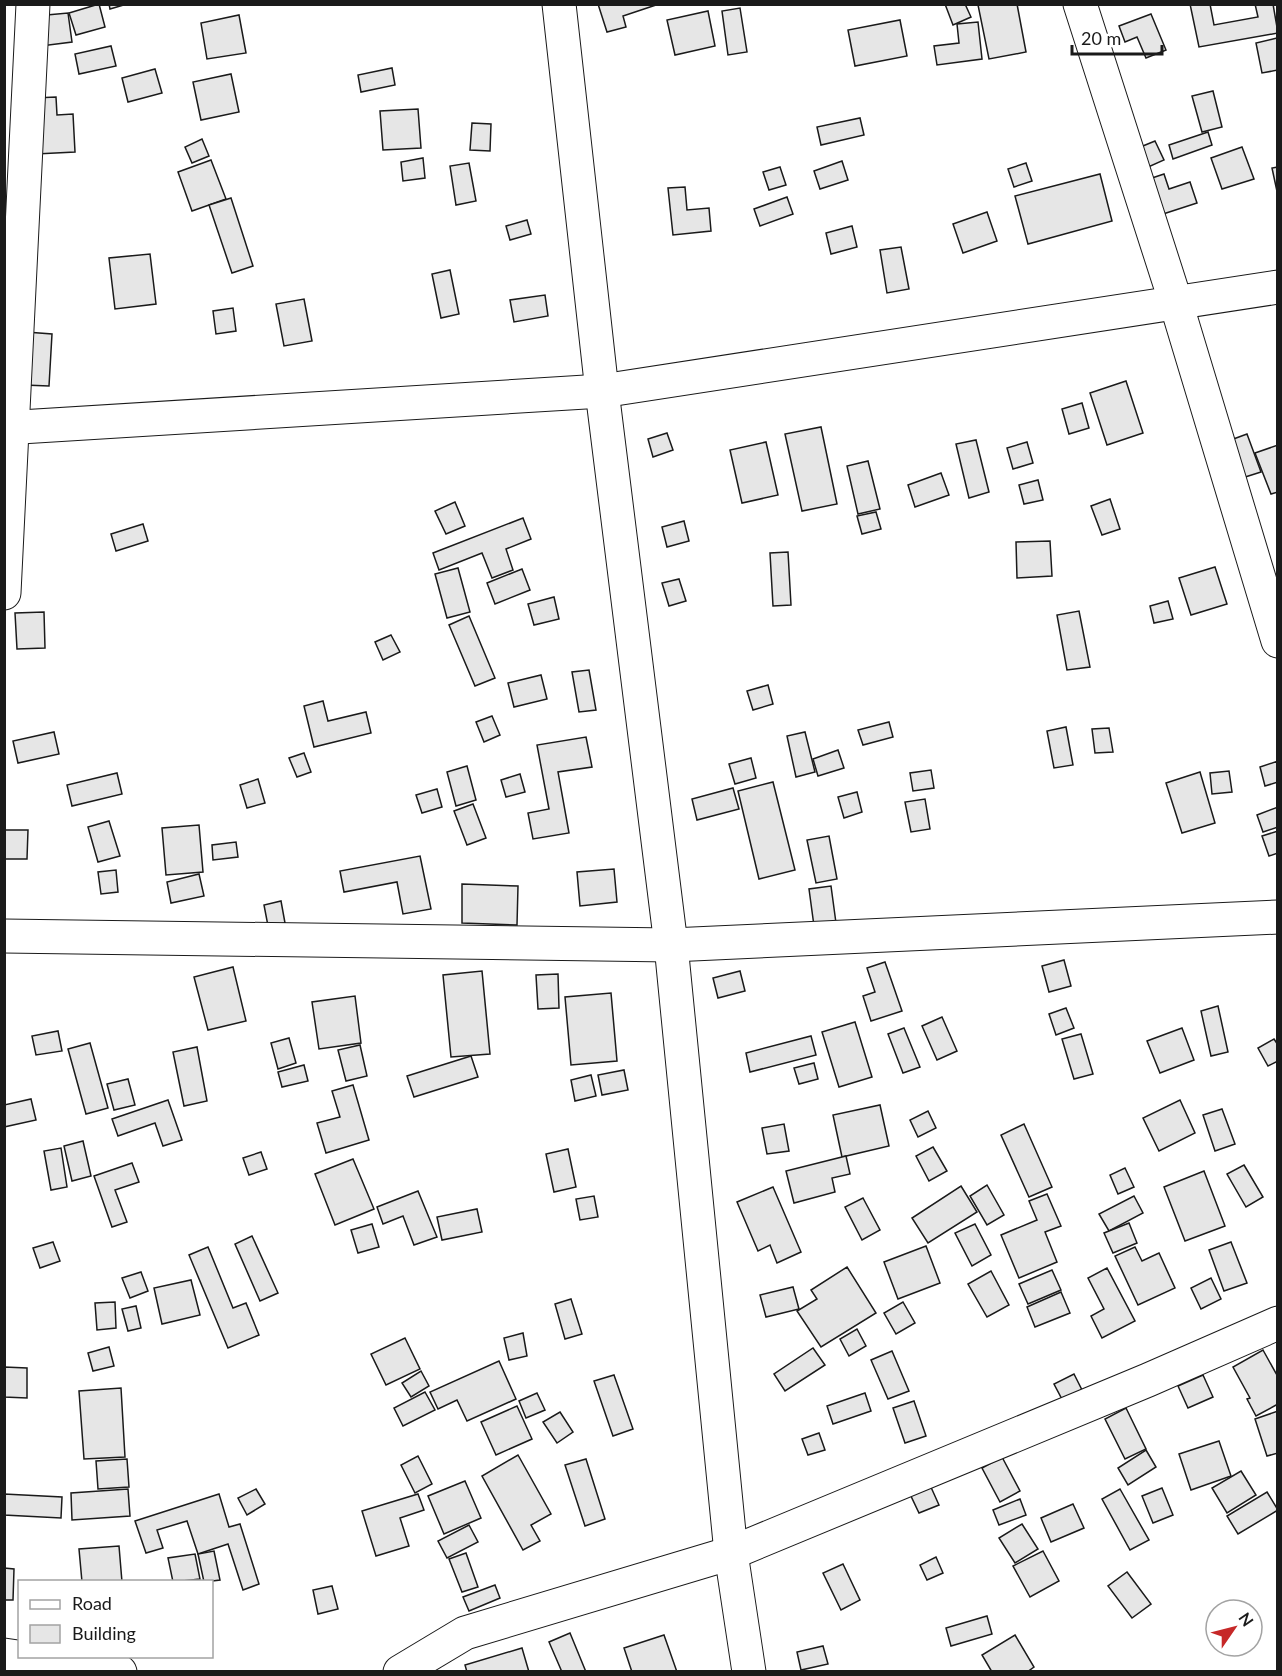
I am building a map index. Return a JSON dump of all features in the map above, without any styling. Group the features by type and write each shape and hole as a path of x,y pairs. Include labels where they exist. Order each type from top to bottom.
{"street":[{"path":"4,593 9,427 33,4"},
{"path":"559,4 603,391 671,945 731,1553 749,1671"},
{"path":"1080,4 1176,303 1278,641"},
{"path":"9,427 603,391 1278,287"},
{"path":"4,936 671,945 1278,916"},
{"path":"400,1671 465,1633 731,1553 1148,1380 1278,1323"},
{"path":"26,1658 120,1671"}],"building":[{"path":"99,4 105,27 76,35 69,13"},
{"path":"109,4 127,4 110,9"},
{"path":"598,4 659,4 623,16 626,27 607,32"},
{"path":"945,4 965,4 971,17 953,25"},
{"path":"1017,4 1026,52 989,59 978,5"},
{"path":"1190,4 1210,4 1214,25 1258,17 1255,4 1273,4 1278,33 1199,47"},
{"path":"740,8 747,52 728,55 722,11"},
{"path":"708,11 715,46 675,55 667,20"},
{"path":"68,13 72,42 41,46 36,16"},
{"path":"1151,14 1166,50 1146,58 1137,37 1125,42 1119,26"},
{"path":"239,15 246,53 207,59 201,23"},
{"path":"900,20 907,56 855,66 848,30"},
{"path":"978,22 982,59 937,65 934,46 959,43 957,24"},
{"path":"1277,38 1278,70 1262,73 1256,43"},
{"path":"111,46 116,66 79,74 75,54"},
{"path":"392,68 395,85 361,92 358,75"},
{"path":"155,69 162,93 128,102 122,78"},
{"path":"231,74 239,112 201,120 193,82"},
{"path":"1213,91 1222,127 1202,132 1192,96"},
{"path":"56,97 57,115 73,114 75,152 36,154 34,98"},
{"path":"418,109 421,148 383,150 380,111"},
{"path":"860,118 864,135 821,145 817,127"},
{"path":"472,123 491,124 490,151 470,150"},
{"path":"1208,132 1212,145 1173,159 1169,145"},
{"path":"202,139 209,156 192,163 185,147"},
{"path":"1155,141 1164,160 1146,168 1138,148"},
{"path":"1242,147 1254,179 1222,189 1211,158"},
{"path":"423,158 425,178 403,181 401,162"},
{"path":"211,160 226,199 192,211 178,172"},
{"path":"842,161 848,180 820,189 814,171"},
{"path":"469,163 476,201 456,205 450,166"},
{"path":"1026,163 1032,181 1014,187 1008,169"},
{"path":"780,167 786,185 769,190 763,172"},
{"path":"1278,167 1278,196 1272,168"},
{"path":"1100,174 1112,221 1028,244 1015,196"},
{"path":"1164,174 1169,189 1190,182 1197,203 1160,215 1149,179"},
{"path":"685,187 687,210 709,208 711,231 673,235 668,188"},
{"path":"787,197 793,214 760,226 754,209"},
{"path":"231,198 253,266 232,273 209,205"},
{"path":"987,212 997,241 963,253 953,224"},
{"path":"527,220 531,234 510,240 506,226"},
{"path":"852,226 857,247 831,254 826,233"},
{"path":"901,247 909,289 887,293 880,250"},
{"path":"150,254 156,304 115,309 109,258"},
{"path":"450,270 459,314 441,318 432,274"},
{"path":"545,295 548,316 514,322 510,300"},
{"path":"304,299 312,341 284,346 276,304"},
{"path":"233,308 236,331 216,334 213,311"},
{"path":"26,332 52,334 49,386 24,385"},
{"path":"1126,381 1143,433 1107,445 1090,393"},
{"path":"1082,403 1089,428 1069,434 1062,409"},
{"path":"821,427 837,504 802,511 785,434"},
{"path":"667,433 673,450 653,457 648,439"},
{"path":"1247,434 1261,472 1242,478 1228,441"},
{"path":"976,440 989,492 969,498 956,444"},
{"path":"766,442 778,495 742,503 730,450"},
{"path":"1027,442 1033,463 1013,469 1007,448"},
{"path":"1278,445 1278,492 1271,494 1255,453"},
{"path":"868,461 880,509 858,514 847,466"},
{"path":"941,473 949,495 915,507 908,485"},
{"path":"1038,480 1043,500 1024,504 1019,485"},
{"path":"1110,499 1120,529 1102,535 1091,506"},
{"path":"455,502 465,526 446,534 435,511"},
{"path":"876,512 881,529 862,534 857,516"},
{"path":"523,518 531,539 506,549 513,570 492,578 482,553 439,570 433,553"},
{"path":"684,521 689,541 667,547 662,527"},
{"path":"143,524 148,541 116,551 111,534"},
{"path":"1050,541 1052,576 1017,578 1016,542"},
{"path":"788,552 791,605 773,606 770,553"},
{"path":"1215,567 1227,604 1191,615 1179,578"},
{"path":"458,568 470,612 447,618 435,574"},
{"path":"522,569 530,590 495,604 487,583"},
{"path":"679,579 686,601 669,606 662,583"},
{"path":"554,597 559,619 534,625 528,604"},
{"path":"1168,601 1173,619 1154,623 1150,606"},
{"path":"1079,611 1090,667 1067,670 1057,615"},
{"path":"44,612 45,648 17,649 15,613"},
{"path":"469,616 495,678 475,686 449,625"},
{"path":"391,635 400,652 383,660 375,642"},
{"path":"589,670 596,710 579,712 572,672"},
{"path":"541,675 547,699 514,707 508,683"},
{"path":"768,685 773,704 753,710 747,691"},
{"path":"323,701 328,721 366,712 371,733 314,747 304,706"},
{"path":"492,716 500,735 484,742 476,722"},
{"path":"889,722 893,737 863,745 858,730"},
{"path":"1066,727 1073,765 1054,768 1047,731"},
{"path":"1109,728 1113,752 1095,753 1092,729"},
{"path":"54,732 59,754 18,763 13,741"},
{"path":"805,732 815,772 796,777 787,736"},
{"path":"586,737 592,767 558,772 569,833 533,839 528,813 549,809 537,745"},
{"path":"838,750 844,768 818,776 813,759"},
{"path":"304,753 311,772 297,777 289,758"},
{"path":"751,758 756,778 735,784 729,764"},
{"path":"1278,761 1278,782 1265,786 1260,767"},
{"path":"467,766 476,800 456,806 447,772"},
{"path":"931,770 934,788 913,791 910,773"},
{"path":"1229,771 1232,792 1212,794 1210,773"},
{"path":"1200,772 1215,823 1182,833 1166,783"},
{"path":"117,773 122,794 72,806 67,785"},
{"path":"520,774 525,792 506,797 501,780"},
{"path":"258,779 265,803 247,808 240,785"},
{"path":"773,782 795,870 759,879 738,791"},
{"path":"733,788 739,809 697,820 692,799"},
{"path":"437,789 442,807 422,813 416,795"},
{"path":"857,792 862,812 844,818 838,797"},
{"path":"925,799 930,829 911,832 905,802"},
{"path":"473,804 486,838 467,845 454,811"},
{"path":"1278,807 1278,827 1263,832 1257,815"},
{"path":"109,821 120,856 98,862 88,827"},
{"path":"199,825 203,872 166,875 162,828"},
{"path":"5,830 28,830 27,859 4,859"},
{"path":"1278,831 1278,853 1269,856 1262,836"},
{"path":"829,836 837,879 816,883 807,840"},
{"path":"236,842 238,857 213,860 212,845"},
{"path":"420,856 431,909 403,914 397,882 344,892 340,871"},
{"path":"614,869 617,902 580,906 577,872"},
{"path":"116,870 118,892 101,894 98,872"},
{"path":"199,874 204,896 171,903 167,882"},
{"path":"462,884 518,886 517,925 462,923"},
{"path":"831,886 836,923 814,926 809,889"},
{"path":"281,901 285,923 268,926 264,905"},
{"path":"1064,960 1071,986 1049,992 1042,966"},
{"path":"885,962 902,1011 871,1021 863,996 875,992 867,968"},
{"path":"233,967 246,1021 208,1030 194,977"},
{"path":"482,971 490,1054 451,1057 443,975"},
{"path":"740,971 745,991 718,998 713,978"},
{"path":"558,974 559,1008 538,1009 536,975"},
{"path":"611,993 617,1061 571,1065 565,997"},
{"path":"355,996 361,1043 319,1049 312,1002"},
{"path":"1218,1006 1228,1052 1211,1056 1201,1011"},
{"path":"1066,1008 1074,1028 1056,1035 1049,1014"},
{"path":"942,1017 957,1051 937,1060 922,1026"},
{"path":"855,1022 872,1077 839,1087 822,1032"},
{"path":"904,1028 920,1067 903,1073 888,1034"},
{"path":"1182,1028 1194,1060 1160,1073 1147,1041"},
{"path":"58,1031 62,1051 36,1055 32,1036"},
{"path":"1081,1034 1093,1074 1074,1079 1062,1039"},
{"path":"811,1036 816,1055 750,1072 746,1053"},
{"path":"289,1038 296,1063 278,1069 271,1043"},
{"path":"1274,1039 1278,1045 1278,1061 1268,1066 1258,1048"},
{"path":"90,1043 108,1108 86,1114 68,1049"},
{"path":"360,1045 367,1076 346,1081 338,1050"},
{"path":"197,1047 207,1101 184,1106 173,1052"},
{"path":"471,1056 478,1077 414,1097 407,1076"},
{"path":"814,1063 818,1079 799,1084 794,1068"},
{"path":"304,1065 308,1081 282,1087 278,1072"},
{"path":"624,1070 628,1090 602,1095 598,1075"},
{"path":"591,1075 596,1096 575,1101 571,1080"},
{"path":"128,1079 135,1105 114,1110 107,1084"},
{"path":"353,1085 369,1140 326,1153 317,1123 340,1117 332,1091"},
{"path":"31,1099 36,1120 4,1127 4,1105"},
{"path":"168,1100 182,1140 163,1146 155,1123 118,1136 112,1119"},
{"path":"1180,1100 1195,1133 1159,1151 1143,1118"},
{"path":"880,1105 889,1146 842,1157 833,1115"},
{"path":"1222,1109 1235,1144 1215,1151 1203,1115"},
{"path":"928,1111 936,1128 918,1137 910,1120"},
{"path":"784,1124 789,1151 767,1154 762,1128"},
{"path":"1024,1124 1052,1187 1029,1197 1001,1135"},
{"path":"83,1141 91,1176 72,1181 64,1146"},
{"path":"933,1147 947,1171 929,1181 916,1156"},
{"path":"61,1148 67,1187 51,1190 44,1151"},
{"path":"568,1149 576,1187 554,1192 546,1154"},
{"path":"261,1152 267,1169 249,1175 243,1158"},
{"path":"846,1156 850,1174 832,1178 835,1192 794,1203 786,1171"},
{"path":"353,1159 374,1209 335,1225 315,1174"},
{"path":"132,1163 139,1182 115,1190 127,1222 112,1227 94,1176"},
{"path":"1244,1165 1263,1197 1246,1207 1227,1174"},
{"path":"1125,1168 1134,1187 1118,1194 1110,1175"},
{"path":"1204,1171 1225,1226 1185,1241 1164,1187"},
{"path":"987,1185 1004,1215 987,1225 970,1196"},
{"path":"961,1186 977,1212 928,1243 912,1218"},
{"path":"773,1187 801,1252 777,1263 770,1245 758,1251 737,1202"},
{"path":"418,1191 437,1237 414,1245 403,1216 383,1224 377,1207"},
{"path":"1047,1194 1061,1226 1045,1232 1057,1262 1019,1278 1001,1235 1037,1220 1029,1201"},
{"path":"594,1196 598,1217 580,1220 576,1199"},
{"path":"1134,1196 1143,1213 1109,1231 1099,1214"},
{"path":"863,1198 880,1230 862,1240 845,1207"},
{"path":"477,1209 482,1232 442,1240 437,1217"},
{"path":"1129,1223 1137,1243 1113,1253 1104,1233"},
{"path":"372,1224 379,1247 358,1253 351,1230"},
{"path":"975,1224 991,1255 972,1266 955,1233"},
{"path":"252,1236 278,1293 260,1301 235,1244"},
{"path":"53,1242 60,1261 40,1268 33,1248"},
{"path":"1231,1242 1247,1283 1224,1291 1209,1250"},
{"path":"926,1246 940,1283 898,1299 884,1262"},
{"path":"208,1247 233,1308 246,1303 259,1335 228,1348 189,1255"},
{"path":"1135,1247 1142,1261 1159,1253 1175,1288 1138,1305 1115,1256"},
{"path":"847,1267 876,1313 821,1347 797,1311 817,1299 811,1290"},
{"path":"1107,1268 1135,1321 1102,1338 1091,1316 1104,1309 1088,1278"},
{"path":"1052,1270 1061,1290 1028,1304 1019,1284"},
{"path":"991,1271 1009,1305 987,1317 968,1284"},
{"path":"141,1272 148,1291 130,1298 122,1278"},
{"path":"1211,1278 1221,1299 1201,1309 1191,1288"},
{"path":"191,1280 200,1315 162,1324 154,1288"},
{"path":"793,1287 799,1309 766,1317 760,1295"},
{"path":"1061,1292 1070,1313 1035,1327 1027,1307"},
{"path":"571,1299 582,1334 565,1339 555,1304"},
{"path":"115,1302 116,1328 97,1330 95,1303"},
{"path":"903,1302 915,1323 896,1334 884,1313"},
{"path":"136,1306 141,1328 128,1331 122,1309"},
{"path":"857,1329 866,1346 849,1356 840,1339"},
{"path":"523,1333 527,1356 509,1360 504,1338"},
{"path":"405,1338 420,1369 386,1385 371,1354"},
{"path":"109,1347 114,1366 93,1371 88,1353"},
{"path":"813,1348 825,1365 785,1391 774,1374"},
{"path":"1263,1350 1278,1377 1278,1404 1256,1416 1247,1399 1250,1398 1233,1367"},
{"path":"892,1351 909,1391 888,1399 871,1360"},
{"path":"499,1361 516,1399 467,1421 457,1400 438,1409 430,1392"},
{"path":"4,1367 27,1368 27,1398 4,1397"},
{"path":"421,1371 429,1386 411,1397 402,1383"},
{"path":"1074,1374 1084,1394 1064,1403 1054,1384"},
{"path":"614,1375 633,1429 613,1436 594,1381"},
{"path":"1203,1375 1213,1397 1188,1408 1178,1386"},
{"path":"121,1388 125,1457 84,1459 79,1391"},
{"path":"425,1392 435,1410 403,1426 394,1408"},
{"path":"537,1393 545,1410 526,1418 519,1401"},
{"path":"865,1393 871,1411 833,1424 827,1406"},
{"path":"914,1401 926,1436 905,1443 893,1408"},
{"path":"517,1406 532,1439 496,1455 481,1422"},
{"path":"1126,1408 1146,1449 1125,1459 1105,1419"},
{"path":"1278,1411 1278,1453 1267,1456 1255,1419"},
{"path":"560,1412 573,1432 557,1443 543,1422"},
{"path":"819,1433 825,1450 808,1455 802,1439"},
{"path":"1219,1441 1231,1476 1191,1490 1179,1454"},
{"path":"1146,1450 1156,1467 1128,1485 1118,1468"},
{"path":"518,1455 551,1514 531,1525 540,1541 523,1550 482,1476"},
{"path":"418,1456 432,1484 415,1493 401,1465"},
{"path":"1002,1457 1020,1491 1000,1502 982,1468"},
{"path":"127,1459 129,1487 98,1489 96,1461"},
{"path":"586,1459 605,1519 585,1526 565,1465"},
{"path":"1241,1471 1256,1495 1227,1513 1212,1488"},
{"path":"465,1481 481,1518 444,1534 428,1496"},
{"path":"930,1485 939,1505 919,1513 910,1494"},
{"path":"1162,1488 1173,1515 1153,1523 1142,1496"},
{"path":"128,1489 130,1516 72,1520 71,1493"},
{"path":"256,1489 265,1504 247,1515 238,1498"},
{"path":"1120,1489 1149,1540 1130,1550 1102,1499"},
{"path":"1267,1492 1278,1510 1238,1534 1227,1516"},
{"path":"4,1494 62,1497 61,1518 4,1515"},
{"path":"219,1494 229,1527 240,1524 259,1584 243,1590 228,1544 198,1554 187,1521 157,1530 163,1548 146,1553 135,1521"},
{"path":"418,1494 424,1510 400,1518 409,1546 376,1556 362,1511"},
{"path":"1020,1499 1026,1515 999,1525 993,1510"},
{"path":"1073,1504 1084,1528 1051,1542 1041,1518"},
{"path":"1022,1524 1038,1549 1015,1563 999,1538"},
{"path":"469,1525 478,1542 447,1558 438,1541"},
{"path":"119,1546 122,1580 82,1580 79,1549"},
{"path":"214,1551 220,1580 204,1580 198,1554"},
{"path":"1043,1551 1059,1581 1030,1597 1013,1566"},
{"path":"466,1553 478,1587 462,1592 449,1559"},
{"path":"195,1554 200,1579 173,1580 168,1558"},
{"path":"936,1557 943,1573 927,1580 920,1565"},
{"path":"843,1564 860,1600 841,1610 823,1573"},
{"path":"4,1568 14,1569 13,1600 4,1600"},
{"path":"1127,1572 1151,1604 1132,1618 1108,1586"},
{"path":"495,1585 500,1598 469,1611 463,1597"},
{"path":"332,1586 338,1609 318,1614 313,1590"},
{"path":"987,1616 992,1634 951,1646 946,1628"},
{"path":"570,1633 586,1672 562,1672 549,1642"},
{"path":"664,1635 677,1672 632,1672 624,1648"},
{"path":"1015,1635 1034,1667 1027,1672 992,1672 982,1655"},
{"path":"823,1646 828,1664 801,1670 797,1652"},
{"path":"522,1648 529,1672 467,1672 465,1665"}]}
